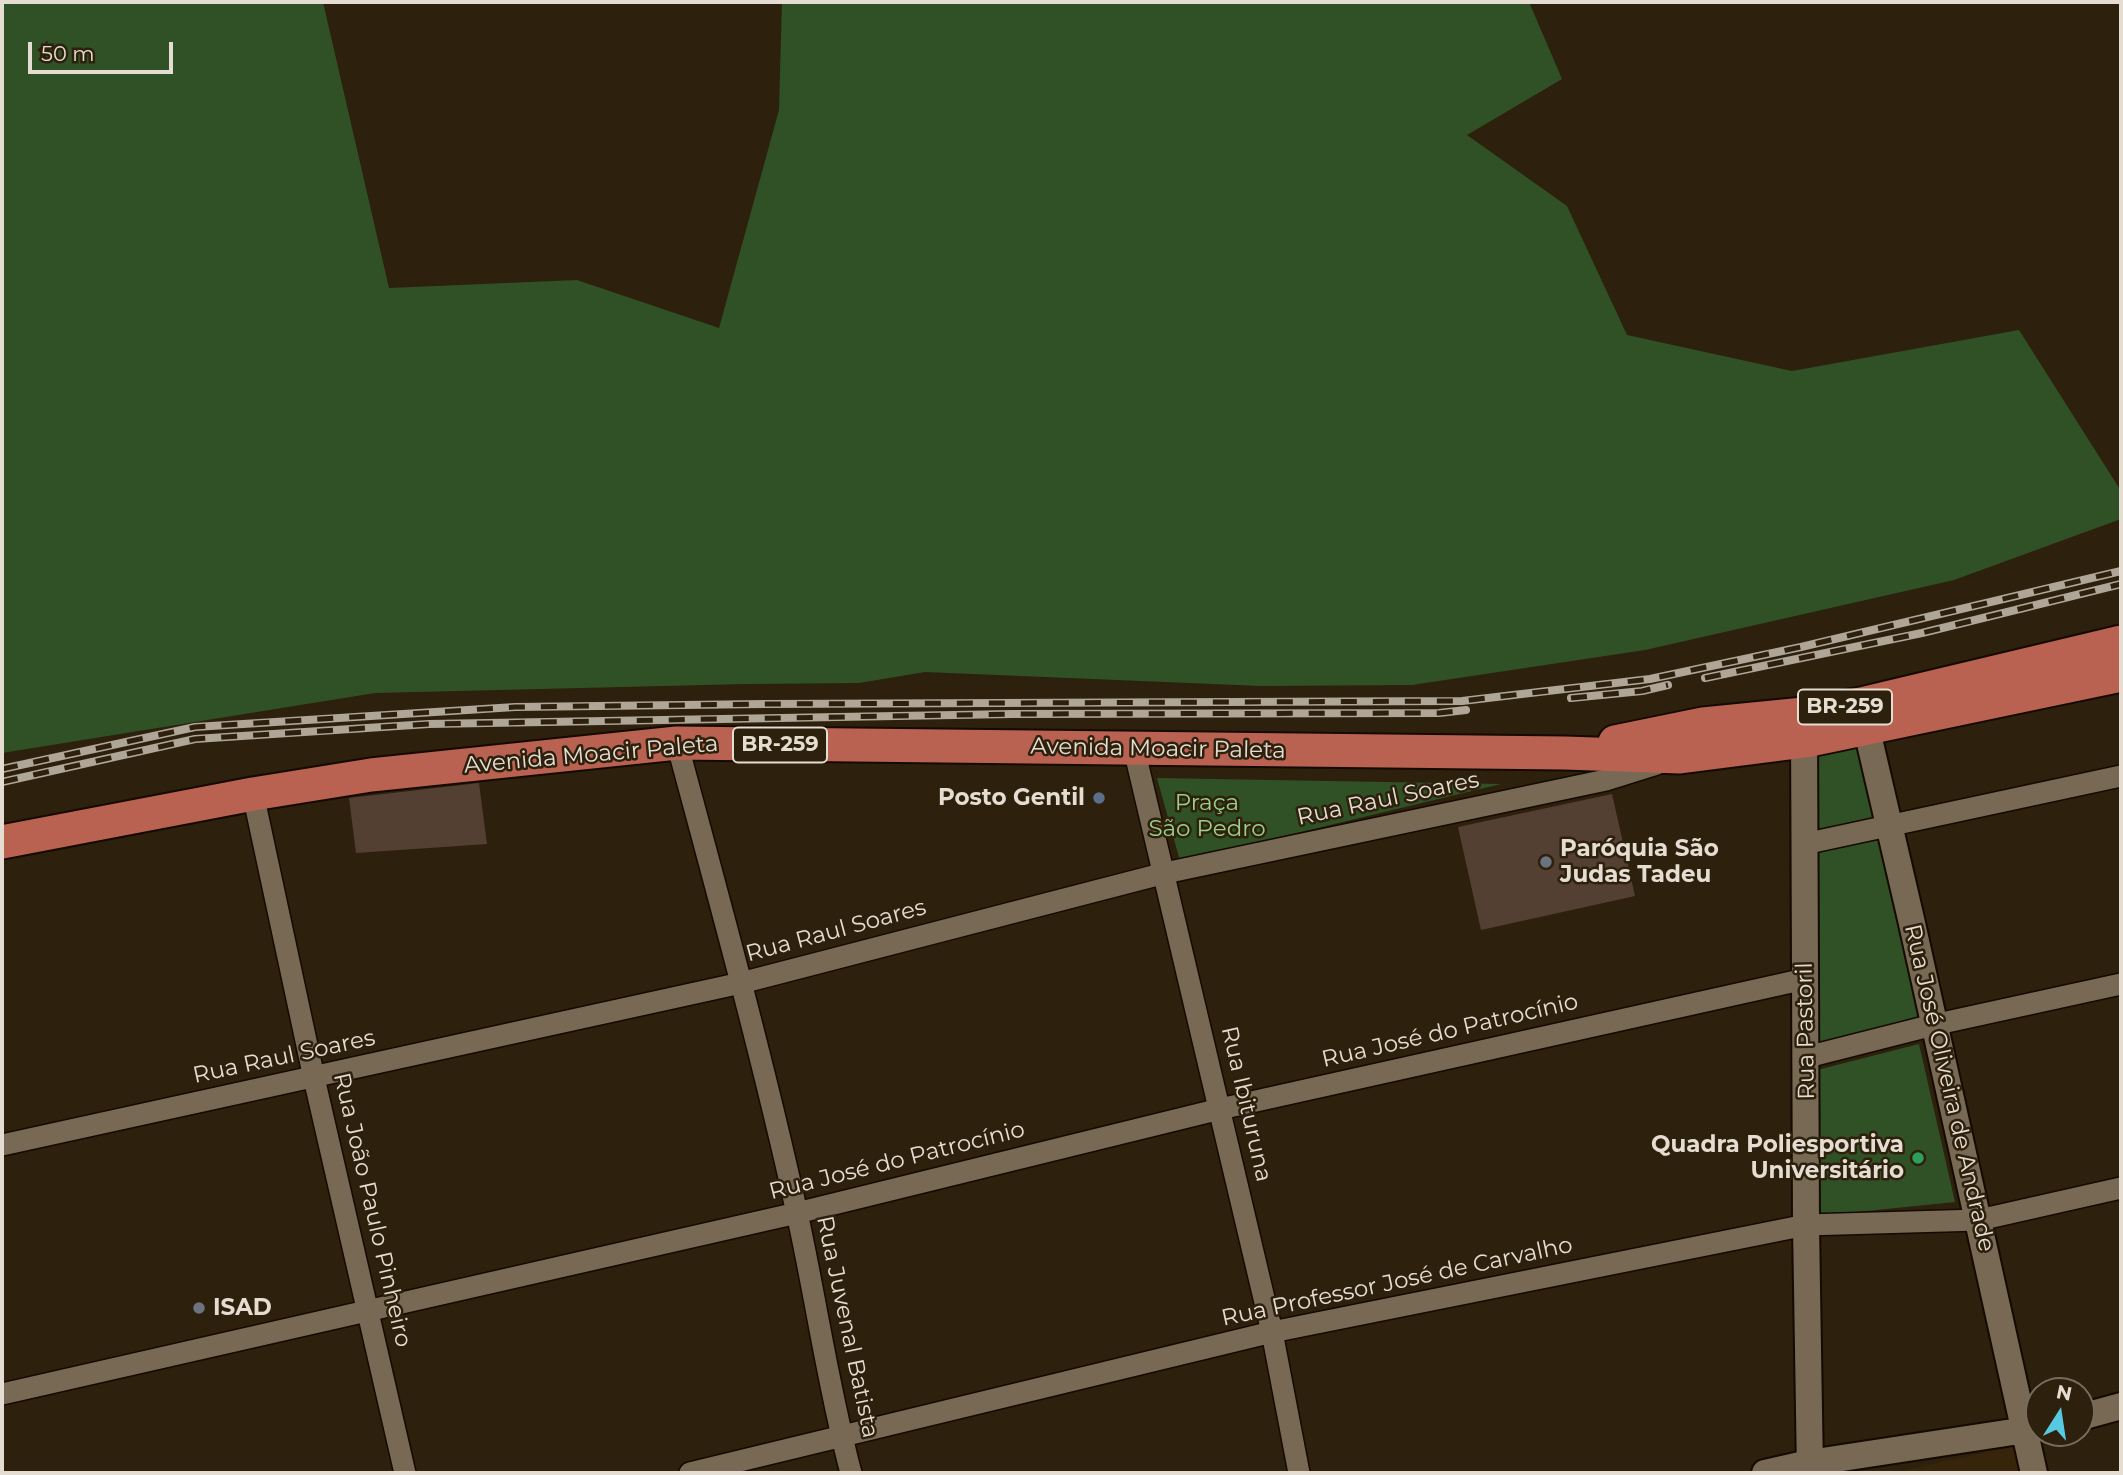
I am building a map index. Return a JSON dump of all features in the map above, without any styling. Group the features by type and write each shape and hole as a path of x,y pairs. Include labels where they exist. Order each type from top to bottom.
{"main road":[{"name":"Avenida Moacir Paleta","path":"1864,716 2121,642"},
{"name":"Avenida Moacir Paleta","path":"2,842 253,794 372,775 677,743 1565,753 1680,757 1804,727 2121,675"},
{"name":"Avenida Moacir Paleta","path":"1565,753 1703,724 1804,727"}],"street":[{"name":"Rua José Oliveira de Andrade","path":"1864,716 1933,1025 2025,1402"},
{"name":"Rua Pastoril","path":"1804,727 1810,1468"},
{"name":"Rua Juvenal Batista","path":"677,743 741,983 797,1213 841,1436 851,1473"},
{"name":"Rua Ibituruna","path":"1133,749 1165,873 1272,1332 1300,1473"},
{"name":"Rua Raul Soares","path":"2,1145 741,983 1165,873 1606,780 1680,757"},
{"path":"1804,844 1889,828 2121,776"},
{"name":"Rua João Paulo Pinheiro","path":"253,794 314,1077 405,1473"},
{"name":"Rua José do Patrocínio","path":"2,1394 797,1213 1220,1109 1805,979"},
{"path":"1807,1057 1933,1025 2121,984"},
{"name":"Rua Professor José de Carvalho","path":"690,1473 1272,1332 1806,1225 1979,1220 2121,1188"},
{"path":"2095,1413 2121,1406"},
{"path":"1765,1473 1810,1468 2025,1431"},
{"name":"Rua José Oliveira de Andrade","path":"2033,1447 2034,1473"}],"shaded area":[{"path":"2017,1445 2022,1473 1893,1473"}],"green space":[{"path":"2,2 323,2 389,288 577,280 719,328 779,110 782,2 1529,2 1562,79 1467,135 1567,206 1627,335 1792,371 2019,330 2121,491 2121,519 1954,580 1645,650 1412,685 1261,686 925,672 859,683 375,693 2,753"},
{"path":"1864,732 1886,827 1806,840 1806,743"},
{"name":"Praça São Pedro","path":"1157,778 1501,784 1180,861"},
{"path":"1888,833 1922,1022 1813,1052 1806,846"},
{"path":"1919,1044 1955,1202 1818,1216 1817,1070"}],"building":[{"path":"479,783 487,844 356,853 349,798"},
{"name":"Paróquia São Judas Tadeu","path":"1612,794 1635,896 1481,930 1458,827"}],"railway":[{"path":"2,769 195,727 515,707 1462,701 1650,679 1801,647 2121,571"},
{"path":"1705,678 1922,633 2121,584"},
{"path":"1571,698 1642,691 1668,685"},
{"path":"2,782 195,739 429,724 1013,714 1439,713 1466,710"}],"place":[{"name":"Posto Gentil","path":"1099,798"},
{"name":"Paróquia São Judas Tadeu","path":"1546,862"},
{"name":"Quadra Poliesportiva Universitário","path":"1918,1158"},
{"name":"ISAD","path":"199,1308"}]}
